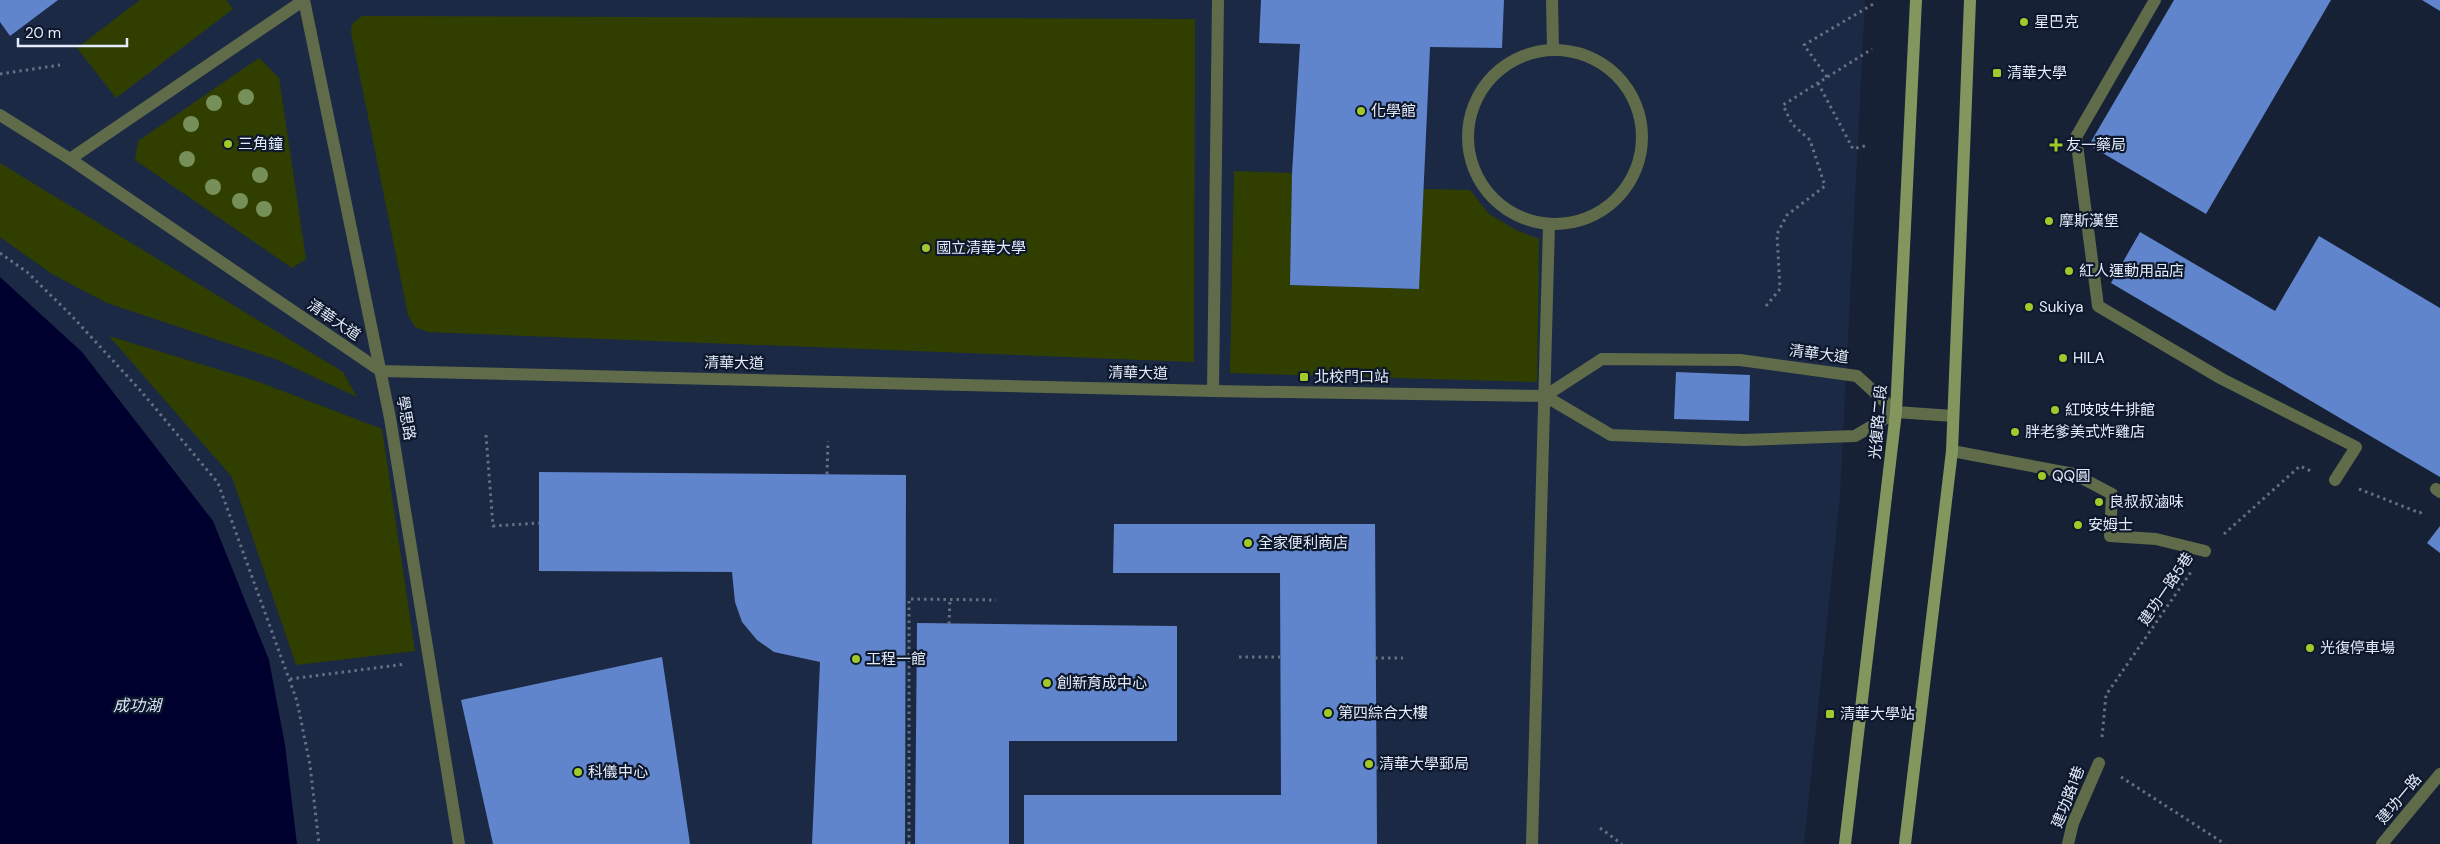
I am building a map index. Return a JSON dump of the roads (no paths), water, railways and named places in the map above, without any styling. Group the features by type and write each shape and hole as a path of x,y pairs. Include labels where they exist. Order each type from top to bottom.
{"main road":[{"name":"光復路二段","path":"1845,844 1896,412 1916,0"},
{"path":"1905,844 1952,451 1970,0"}],"street":[{"path":"70,159 304,0"},
{"name":"學思路","path":"304,0 381,371 430,661 458,844"},
{"path":"1213,391 1218,0"},
{"path":"1552,0 1553,49"},
{"path":"2155,0 2076,137 2098,306 2222,379 2356,447 2335,480"},
{"path":"1553,49 1581,53 1606,66 1627,86 1639,111 1643,139 1638,167 1625,192 1603,211 1577,222 1549,225 1521,218 1495,201 1478,178 1468,149 1469,120 1480,92 1498,69 1530,52 1553,49"},
{"name":"清華大道","path":"0,115 70,159 381,371 1213,391 1545,396 1611,435 1743,440 1855,436 1896,412 1857,376 1740,360 1602,359 1545,396"},
{"path":"1532,844 1549,225"},
{"path":"1896,412 1953,416"},
{"path":"1952,451 2074,474 2112,494 2110,536 2156,539 2205,551"},
{"name":"建功路1巷","path":"2068,844 2073,823 2099,763"},
{"name":"建功一路","path":"2382,844 2440,774"}],"water":[{"name":"成功湖","path":"0,277 82,352 213,521 269,660 285,745 297,844 0,844"}],"place":[{"name":"星巴克","path":"2024,22"},
{"name":"清華大學","path":"1997,73"},
{"name":"化學館","path":"1361,111"},
{"name":"三角鐘","path":"228,144"},
{"name":"友一藥局","path":"2056,145"},
{"name":"摩斯漢堡","path":"2049,221"},
{"name":"國立清華大學","path":"926,248"},
{"name":"紅人運動用品店","path":"2069,271"},
{"name":"Sukiya","path":"2029,307"},
{"name":"HILA","path":"2063,358"},
{"name":"北校門口站","path":"1304,377"},
{"name":"紅吱吱牛排館","path":"2055,410"},
{"name":"胖老爹美式炸雞店","path":"2015,432"},
{"name":"QQ圓","path":"2042,476"},
{"name":"良叔叔滷味","path":"2099,502"},
{"name":"安姆士","path":"2078,525"},
{"name":"全家便利商店","path":"1248,543"},
{"name":"光復停車場","path":"2310,648"},
{"name":"工程一館","path":"856,659"},
{"name":"創新育成中心","path":"1047,683"},
{"name":"第四綜合大樓","path":"1328,713"},
{"name":"清華大學站","path":"1830,714"},
{"name":"清華大學郵局","path":"1369,764"},
{"name":"科儀中心","path":"578,772"}]}
